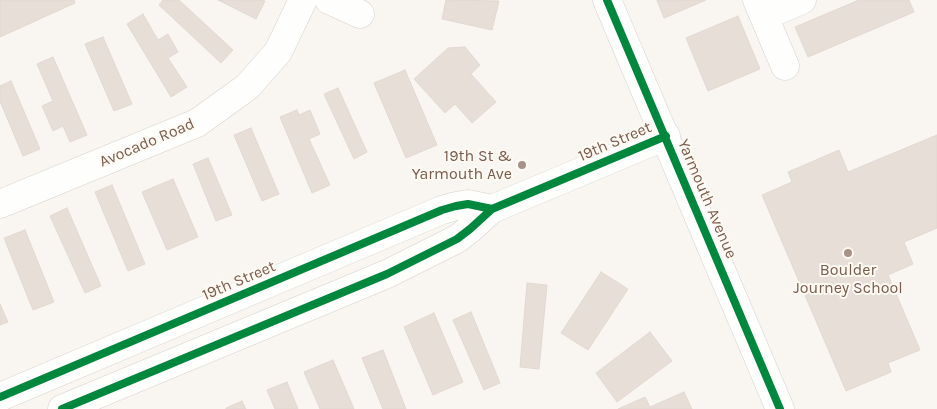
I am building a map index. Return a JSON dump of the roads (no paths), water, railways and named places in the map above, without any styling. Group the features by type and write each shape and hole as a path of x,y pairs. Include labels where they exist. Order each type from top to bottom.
{"street":[{"name":"Avocado Road","path":"0,204 197,123 247,87 278,52 303,0"},
{"path":"329,0 360,14"},
{"name":"Yarmouth Avenue","path":"607,0 780,409"},
{"path":"785,66 760,8 802,0"},
{"name":"19th Street","path":"62,409 420,259 457,239 492,209 666,136"},
{"name":"19th Street","path":"0,397 442,210 468,204 492,209"}],"place":[{"name":"19th St & Yarmouth Ave","path":"522,165"},
{"name":"Boulder Journey School","path":"848,253"}]}
